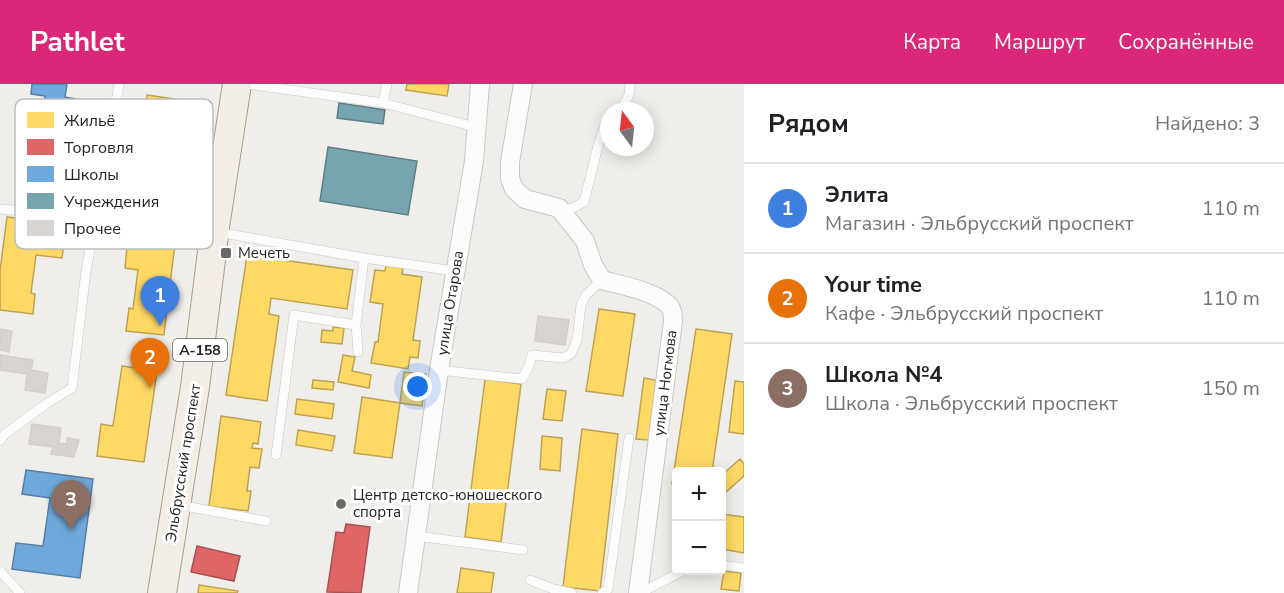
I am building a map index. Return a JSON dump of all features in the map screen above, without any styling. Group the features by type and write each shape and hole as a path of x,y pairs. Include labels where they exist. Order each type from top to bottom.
{"main road":[{"name":"Эльбрусский проспект","path":"162,593 195,387 237,84"}],"street":[{"name":"улица Отарова","path":"408,593 438,370 474,160 480,84"},
{"path":"523,84 510,162 510,178 514,189 525,199 559,208 585,241 592,265 602,280"},
{"name":"улица Ногмова","path":"602,280 662,300 671,309 673,321 639,593"}],"lane":[{"path":"116,99 119,84"},
{"path":"247,84 384,103 475,127"},
{"path":"384,103 387,84"},
{"path":"625,102 629,94 630,84"},
{"path":"559,208 571,209 584,202 600,140"},
{"path":"0,209 15,210"},
{"path":"213,225 364,258 454,271"},
{"path":"0,441 5,434 45,404 72,388 90,249"},
{"path":"358,352 356,325 364,258"},
{"path":"438,370 522,379 532,355 563,358 571,354 577,340 581,304 585,295 602,280"},
{"path":"276,455 294,315 356,325"},
{"path":"602,593 608,589 629,438"},
{"path":"176,504 266,521"},
{"path":"416,536 523,550"},
{"path":"726,566 744,568"},
{"path":"0,571 20,593"},
{"path":"639,593 675,575"},
{"path":"530,580 572,593"}],"building: Жильё":[{"path":"407,84 449,84 447,96 406,90"},
{"path":"147,95 174,99 146,99"},
{"path":"7,217 15,218 15,249 63,249 62,258 36,255 31,293 35,294 33,314 0,310 0,271"},
{"path":"127,249 174,249 164,335 126,331 129,308 133,309 138,270 125,268"},
{"path":"247,255 353,270 347,309 271,298 269,314 279,316 267,401 226,395"},
{"path":"386,265 403,268 402,274 422,277 413,340 420,341 418,358 410,357 408,369 371,363 375,342 378,342 383,304 370,302 375,270 385,271"},
{"path":"599,309 635,314 623,396 586,391"},
{"path":"333,327 344,328 342,344 321,342 322,330 333,331"},
{"path":"696,329 732,334 713,467 675,467"},
{"path":"343,355 355,357 352,371 371,375 369,388 338,382"},
{"path":"122,366 157,371 144,462 97,456 101,424 113,426"},
{"path":"404,372 426,374 422,406 400,403"},
{"path":"644,378 656,380 649,440 636,439"},
{"path":"485,379 521,384 501,542 465,537"},
{"path":"313,380 334,382 333,390 312,388"},
{"path":"735,381 744,382 744,434 729,432"},
{"path":"547,389 566,391 562,421 543,419"},
{"path":"362,397 400,403 392,458 354,453"},
{"path":"297,399 334,404 332,419 295,414"},
{"path":"221,416 261,422 258,444 253,443 252,448 262,449 259,468 250,467 247,491 251,491 248,511 209,506"},
{"path":"582,429 618,434 600,591 563,587"},
{"path":"298,430 335,436 332,451 296,445"},
{"path":"542,436 562,438 560,471 540,469"},
{"path":"740,459 744,464 744,476 726,492 726,471"},
{"path":"726,515 744,517 744,553 726,550"},
{"path":"461,568 494,573 491,593 457,593"},
{"path":"726,571 741,573 739,591 721,589"},
{"path":"199,585 238,591 237,593 198,593"}],"building: Торговля":[{"path":"346,524 370,527 361,593 327,592 336,532 344,533"},
{"path":"197,546 240,556 234,581 191,572"}],"building: Школы":[{"path":"32,84 67,84 65,97 76,99 45,99 45,96 31,94"},
{"path":"26,470 93,479 80,578 12,569 16,543 43,546 50,498 22,494"}],"building: Учреждения":[{"path":"339,103 385,110 383,124 337,118"},
{"path":"328,147 417,161 408,215 320,201"}],"building: Прочее":[{"path":"538,316 569,320 565,345 535,341"},
{"path":"0,329 12,331 9,352 0,350"},
{"path":"0,355 33,360 31,370 48,373 45,393 25,390 27,374 0,370"},
{"path":"32,424 61,428 59,443 67,444 67,438 79,440 74,457 51,454 53,447 29,444"}],"place":[{"name":"Мечеть","path":"226,253"},
{"name":"Элита","path":"160,326"},
{"name":"Your time","path":"150,388"},
{"name":"Центр детско-юношеского спорта","path":"341,504"},
{"name":"Школа №4","path":"71,530"}]}
